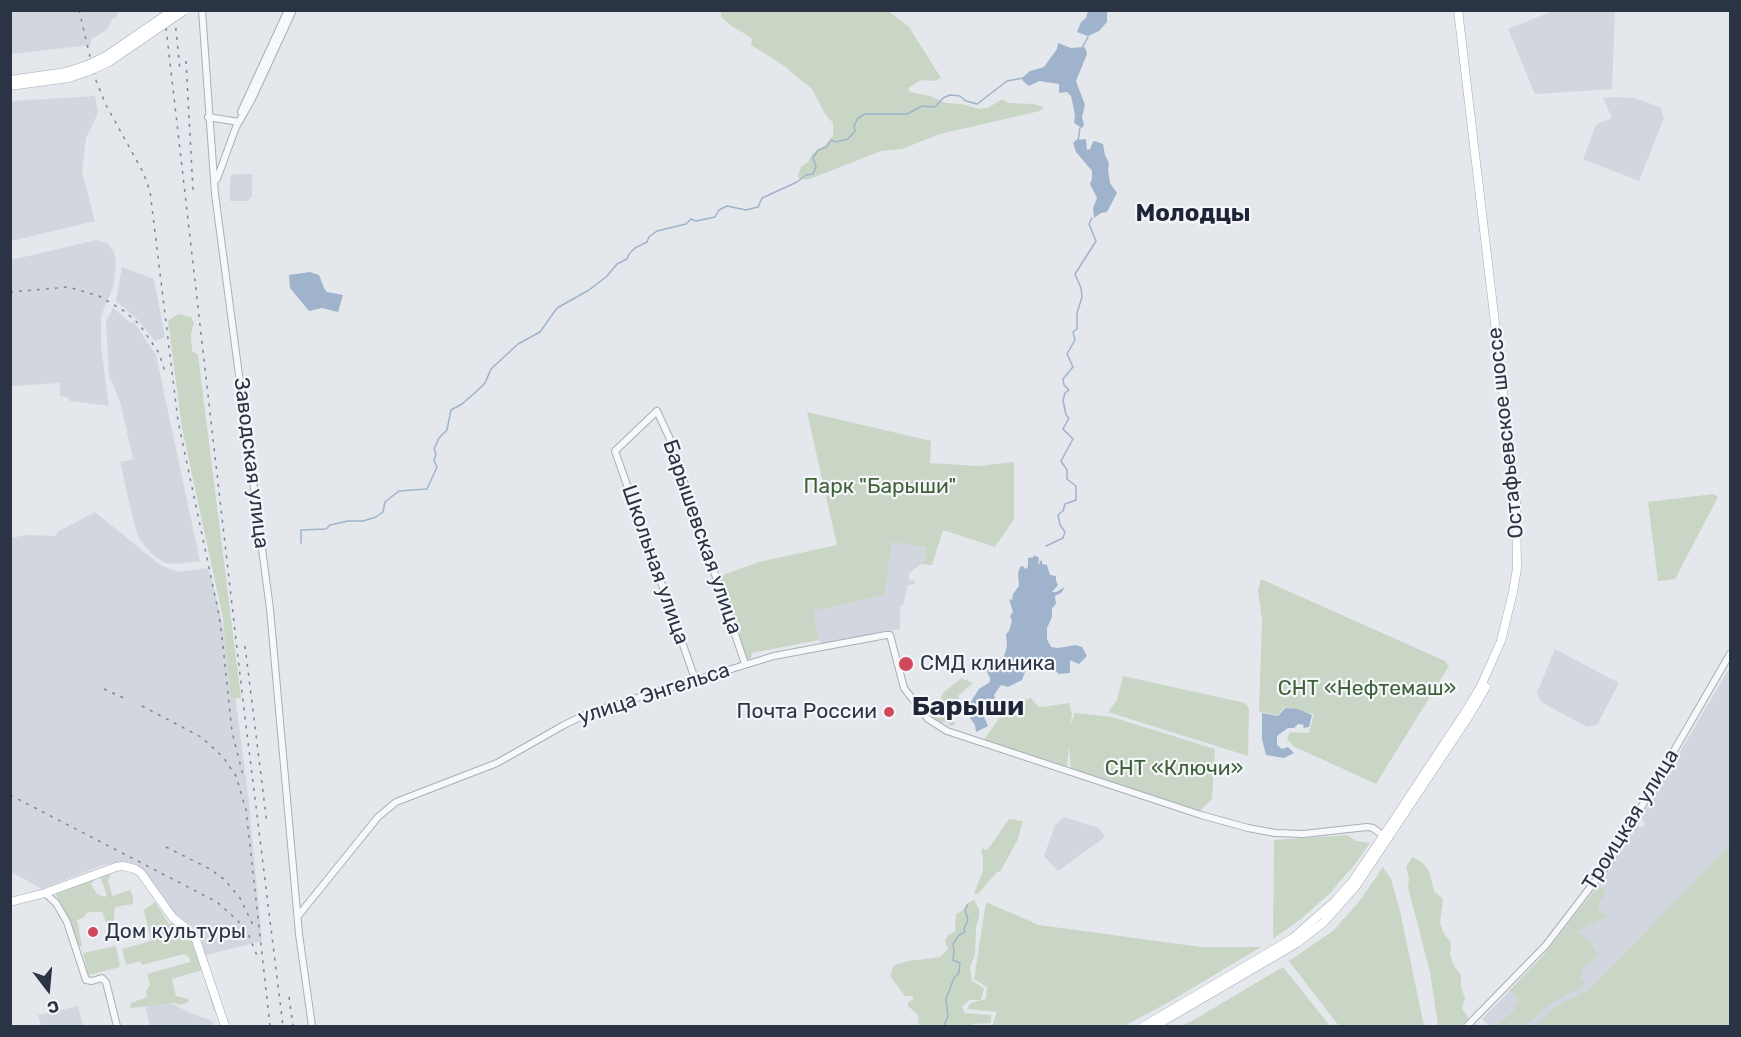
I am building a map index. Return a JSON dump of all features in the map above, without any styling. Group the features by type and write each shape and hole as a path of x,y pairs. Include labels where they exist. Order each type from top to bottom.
{"main road":[{"path":"10,86 69,78 88,68 173,10"},
{"path":"10,80 88,68 109,62 186,10"},
{"name":"Остафьевское шоссе","path":"1155,1026 1264,964 1323,923 1356,886 1481,686 1501,641 1517,568 1516,501 1458,10"},
{"name":"Остафьевское шоссе","path":"1144,1026 1259,960 1300,933 1352,882 1386,838 1469,716 1489,682 1510,624 1521,568 1523,544 1521,502 1473,113 1463,10"},
{"path":"10,902 45,893 116,867 129,866 141,873 173,918 196,940 225,1026"}],"street":[{"name":"Заводская улица","path":"201,10 215,194 273,640 298,916 312,1026"},
{"path":"215,194 219,171 248,95 288,10"},
{"path":"239,122 293,10"},
{"path":"208,117 239,122"},
{"name":"Школьная улица","path":"657,411 615,451 695,679"},
{"name":"Барышевская улица","path":"657,411 665,428 745,664"},
{"name":"улица Энгельса","path":"298,916 378,817 396,802 497,763 576,718 774,656 890,635 904,688 928,719 947,731 1201,815 1248,828 1294,834 1367,827 1373,828 1386,838"},
{"name":"Троицкая улица","path":"1467,1026 1546,945 1609,863 1731,654"},
{"path":"45,893 56,903 66,922 86,980 102,978 106,982 117,1026"}],"shaded area":[{"path":"10,11 119,11 107,30 91,39 91,45 11,54"},
{"path":"1553,11 1615,11 1612,89 1535,94 1508,29"},
{"path":"95,96 98,113 86,138 82,172 95,221 11,241 11,101"},
{"path":"1603,98 1634,98 1660,107 1664,118 1639,181 1583,159 1596,125 1612,118"},
{"path":"233,174 252,174 252,196 248,201 230,201 230,178"},
{"path":"97,240 108,244 114,252 116,261 114,285 101,316 101,347 109,406 70,401 69,398 60,396 60,383 11,386 11,260"},
{"path":"122,267 154,279 165,337 155,341 137,319 116,301"},
{"path":"113,308 131,323 134,322 156,355 200,561 165,563 153,555 140,540 135,528 120,462 133,459 120,401 109,376 106,321"},
{"path":"95,512 160,565 178,572 207,568 230,656 249,803 262,941 206,955 195,930 171,910 141,868 125,862 103,865 42,889 11,872 10,538 27,535 55,536 59,531"},
{"path":"891,541 926,547 925,560 909,574 909,580 915,581 915,584 908,585 903,605 900,606 900,629 820,644 813,611 884,595"},
{"path":"1555,649 1619,683 1597,725 1587,727 1541,702 1537,693"},
{"path":"1730,667 1730,1026 1489,1026 1482,1019 1542,957 1604,878 1637,826 1643,827 1645,824 1641,818"},
{"path":"1064,817 1099,828 1105,837 1058,871 1044,856 1055,825"},
{"path":"174,1004 212,1021 214,1026 150,1026 145,1005"},
{"path":"78,1006 83,1026 41,1026 38,1015"}],"green space":[{"path":"888,11 909,27 941,78 934,81 921,80 908,88 910,92 930,96 945,103 962,104 979,109 988,108 1002,99 1009,103 1044,107 1040,111 940,134 902,149 881,151 807,180 799,178 801,167 833,136 833,123 825,114 812,89 783,65 751,45 752,38 730,25 721,17 721,12"},
{"path":"178,314 191,317 194,323 191,334 192,351 198,355 241,698 231,698 223,618 182,428 168,321"},
{"name":"Парк \"Барыши\"","path":"807,412 931,441 930,463 978,466 1014,462 1014,519 995,547 943,530 932,565 920,564 925,560 926,547 892,542 884,595 813,611 819,640 752,653 751,658 745,660 717,577 759,562 837,545"},
{"path":"1713,494 1718,497 1675,579 1658,581 1648,502"},
{"name":"СНТ «Нефтемаш»","path":"1261,579 1445,661 1449,666 1376,784 1293,746 1287,739 1290,732 1309,733 1314,714 1284,707 1278,715 1259,712 1262,619 1258,591"},
{"path":"1123,676 1245,703 1249,709 1248,756 1108,712 1117,700"},
{"path":"961,678 973,683 958,696 960,704 948,712 956,724 951,726 946,722 937,723 924,708 932,702 938,704 943,693"},
{"name":"СНТ «Ключи»","path":"1031,698 1042,707 1069,703 1072,714 1070,726 1075,713 1112,717 1215,749 1212,799 1200,811 1071,769 1069,746 1067,767 984,740 1007,707 1019,709 1023,701"},
{"path":"1009,819 1023,821 1017,841 1000,872 998,871 978,894 974,893 983,871 981,851 983,848 985,850 989,848"},
{"path":"1347,835 1356,841 1370,843 1330,893 1301,919 1273,939 1274,840"},
{"path":"1730,845 1730,1026 1535,1026 1555,1007 1590,989"},
{"path":"1412,857 1422,862 1429,871 1434,891 1443,899 1440,923 1451,943 1450,955 1454,966 1461,975 1461,987 1465,998 1462,1009 1469,1019 1460,1026 1438,1026 1430,972 1408,887 1409,878 1406,867"},
{"path":"1383,867 1391,879 1400,911 1424,1026 1339,1026 1289,961 1333,931 1361,899"},
{"path":"109,872 108,880 112,896 130,890 133,904 115,907 116,929 109,930 102,912 88,912 83,918 77,920 82,946 77,946 66,913 56,895 57,891 97,877 91,884 97,894 105,897 107,895 100,877"},
{"path":"1598,886 1606,891 1597,907 1609,916 1576,931 1590,941 1598,955 1584,966 1580,976 1586,984 1554,1001 1525,1026 1496,1026 1513,1012 1519,1001 1510,990 1542,957"},
{"path":"974,900 979,909 979,918 976,927 975,955 970,967 972,981 984,988 981,1000 969,1000 962,1007 965,1013 991,1015 991,1023 971,1026 919,1026 918,1015 908,1006 908,1002 914,999 912,996 905,996 890,976 894,965 940,957 948,949 945,941 948,935 955,932 956,914"},
{"path":"155,902 169,924 173,922 188,932 195,941 216,1011 214,1011 202,970 172,979 176,996 188,999 189,1002 181,1005 175,1003 130,1008 131,1003 147,997 146,992 150,985 147,974 190,962 190,958 184,954 142,965 140,961 126,965 122,949 151,941 144,910"},
{"path":"986,902 1039,925 1201,947 1261,947 1124,1026 992,1026 997,1012 967,1009 970,1003 986,999 987,987 974,979"},
{"path":"116,946 120,967 88,975 83,953"},
{"path":"1283,967 1330,1026 1182,1026 1197,1018"}],"water":[{"path":"1088,11 1107,11 1107,22 1099,31 1088,36 1077,32"},
{"path":"1058,43 1071,48 1084,47 1086,50 1087,54 1076,81 1085,105 1082,128 1074,123 1075,115 1071,96 1067,92 1059,93 1059,84 1039,81 1029,86 1022,78 1030,71 1044,67 1057,49"},
{"path":"1086,139 1087,150 1095,141 1103,144 1109,163 1110,183 1117,193 1107,212 1094,218 1093,208 1097,198 1090,184 1092,171 1076,152 1073,143 1076,140"},
{"path":"310,272 319,275 327,292 343,295 338,312 322,308 309,311 290,288 289,275"},
{"path":"1034,555 1039,558 1038,564 1042,560 1042,564 1047,565 1050,575 1056,576 1058,585 1052,592 1065,587 1055,596 1056,604 1052,608 1052,617 1047,628 1047,639 1051,647 1076,645 1082,647 1087,656 1079,664 1070,660 1070,673 1059,674 1044,661 1042,664 1026,669 1022,680 1008,687 1001,685 994,695 995,699 983,701 982,712 988,726 976,732 975,725 968,715 968,706 979,689 990,682 988,669 1003,660 1007,646 1006,634 1009,631 1012,621 1010,616 1013,612 1009,599 1012,600 1019,586 1020,567 1023,566 1025,569 1028,567 1028,558"},
{"path":"1285,708 1298,709 1312,715 1309,727 1303,728 1304,725 1298,724 1277,736 1277,745 1282,749 1288,747 1294,753 1284,758 1266,755 1262,739 1262,713 1278,716"}],"waterway":[{"path":"1082,48 1088,37"},
{"path":"301,543 301,530 326,529 330,525 376,517 383,512 385,502 399,491 427,489 437,467 434,460 436,454 434,449 439,438 447,430 451,410 478,390 485,383 491,369 518,344 540,332 557,308 589,290 606,277 617,264 627,259 635,248 647,242 649,237 657,231 686,224 691,219 696,221 715,217 719,210 727,206 746,210 758,207 762,198 797,182 806,175 813,174 816,167 813,158 818,150 827,147 831,140 836,142 848,139 855,131 854,126 858,118 865,114 907,114 922,106 935,107 943,98 950,95 960,96 966,101 977,104 1007,81 1023,78"},
{"path":"1078,141 1080,128"},
{"path":"1046,546 1063,538 1065,532 1060,525 1058,515 1063,511 1065,504 1076,500 1076,486 1067,479 1067,470 1061,461 1073,439 1063,429 1069,418 1066,415 1063,400 1065,393 1069,390 1064,385 1063,379 1073,367 1067,354 1075,340 1073,332 1077,329 1077,313 1082,297 1075,274 1096,241 1089,224 1092,218"},
{"path":"944,1026 948,1016 946,999 954,978 959,973 960,963 953,960 953,944 959,935 965,932 968,920 965,910 968,904"}],"railway":[{"path":"79,10 95,78 106,105 143,172 150,191 178,421 219,615 224,653"},
{"path":"164,10 243,701 283,1026"},
{"path":"174,10 180,70"},
{"path":"186,61 193,190"},
{"path":"10,292 68,287 99,296 124,311 139,324 159,353 166,375"},
{"path":"223,646 232,732 244,779"},
{"path":"245,646 267,824"},
{"path":"104,689 128,700"},
{"path":"142,706 201,737 223,757 236,776 246,810 270,1026"},
{"path":"10,795 217,902 238,921 249,936 258,958"},
{"path":"166,847 210,869 224,879 240,898 254,927"},
{"path":"289,997 293,1026"}],"place":[{"name":"СМД клиника","path":"906,664"},
{"name":"Почта России","path":"889,712"},
{"name":"Дом культуры","path":"93,932"}],"district":[{"name":"Молодцы","path":"1193,214"},
{"name":"Барыши","path":"968,707"}]}
